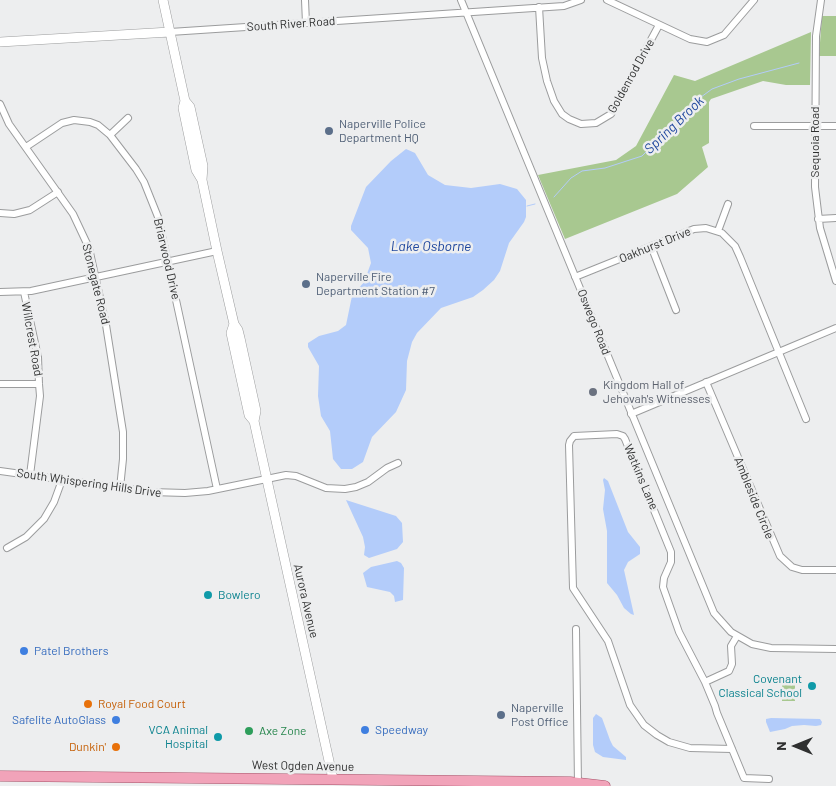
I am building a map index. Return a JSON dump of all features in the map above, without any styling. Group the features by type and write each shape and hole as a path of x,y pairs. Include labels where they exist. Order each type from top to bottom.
{"main road":[{"name":"Aurora Avenue","path":"163,0 185,101 183,108 196,170 202,180 234,324 231,332 237,360 249,415 254,421 333,782"},
{"name":"South River Road","path":"0,42 170,32"},
{"name":"West Ogden Avenue","path":"0,776 578,784 605,786"}],"street":[{"path":"304,0 306,23"},
{"name":"Oswego Road","path":"461,0 710,605 719,620 737,636 752,644 771,648 836,649"},
{"name":"South River Road","path":"170,32 564,6 581,0"},
{"path":"607,0 695,41 712,41 720,38 754,0"},
{"name":"Sequoia Road","path":"821,0 816,36 815,187 818,219 824,246 836,281"},
{"name":"Goldenrod Drive","path":"539,7 542,58 554,101 562,114 581,124 599,122 612,114 659,25"},
{"name":"Stonegate Road","path":"0,104 9,124 73,214 92,257 112,356 123,432 120,488"},
{"path":"110,135 128,118"},
{"name":"Briarwood Drive","path":"26,147 59,124 74,120 90,122 98,125 110,135 136,168 152,198 158,217 217,489"},
{"path":"754,126 836,126"},
{"path":"0,213 14,214 30,210 58,192"},
{"path":"728,204 718,231 730,240 734,246 806,419"},
{"path":"818,219 836,218"},
{"name":"Oakhurst Drive","path":"575,277 694,229 706,228 718,231"},
{"path":"651,246 676,310"},
{"path":"0,292 24,292 217,251"},
{"name":"Willcrest Road","path":"24,292 37,352 40,384 30,475"},
{"path":"631,414 836,328"},
{"name":"Ambleside Circle","path":"706,382 780,556 792,567 802,570 836,570"},
{"path":"0,384 40,384"},
{"name":"Watkins Lane","path":"732,749 698,749 670,742 652,732 640,720 630,705 608,642 575,593 572,582 569,444 572,438 578,435 617,434 625,439 671,552 671,562 663,583 664,592 680,632 705,682 744,778 769,779"},
{"name":"South Whispering Hills Drive","path":"0,471 168,494 198,492 266,478 292,475 326,488 345,489 362,484 398,463"},
{"path":"7,548 26,537 44,519 54,502 62,480"},
{"path":"576,629 578,784"},
{"path":"705,682 729,671 732,664 731,646 737,636"}],"green space":[{"path":"822,16 836,16 836,56 819,56"},
{"path":"811,32 810,85 786,85 763,81 711,99 709,102 709,143 702,147 708,167 677,194 565,239 538,175 616,160 636,146 674,75 695,81"},
{"path":"782,680 795,680 795,701 782,701"}],"water":[{"name":"Lake Osborne","path":"406,149 415,153 428,175 445,185 471,188 500,184 517,189 526,200 526,217 509,243 500,271 494,280 473,297 441,308 417,333 412,342 407,361 406,390 396,412 372,437 363,462 352,469 341,469 333,459 330,431 321,416 318,396 319,366 308,347 308,343 319,336 338,331 346,325 352,296 364,282 371,263 368,248 351,230 351,226 366,187 391,161"},
{"path":"604,478 608,481 628,532 640,547 640,554 628,562 624,570 634,615 624,608 617,595 607,583 607,531 603,509"},
{"path":"346,500 396,516 402,523 403,542 397,549 369,558 364,555 363,537"},
{"path":"397,561 404,568 403,600 395,602 394,596 390,592 367,587 363,573 371,567"},
{"path":"596,714 602,718 613,746 626,757 626,760 603,757 595,752 593,745 593,718"},
{"path":"766,719 820,719 822,722 821,725 816,726 792,726 770,732"}],"waterway":[{"name":"Spring Brook","path":"554,197 571,178 582,171 605,168 642,156 658,140 671,131 682,114 712,89 739,79 799,63"},
{"name":"Spring Brook","path":"527,206 535,204"}],"place":[{"name":"Naperville Police Department HQ","path":"329,131"},
{"name":"Naperville Fire Department Station #7","path":"306,284"},
{"name":"Kingdom Hall of Jehovah's Witnesses","path":"593,392"},
{"name":"Bowlero","path":"208,595"},
{"name":"Patel Brothers","path":"24,651"},
{"name":"Covenant Classical School","path":"812,686"},
{"name":"Royal Food Court","path":"88,704"},
{"name":"Naperville Post Office","path":"501,715"},
{"name":"Safelite AutoGlass","path":"116,720"},
{"name":"Speedway","path":"365,730"},
{"name":"Axe Zone","path":"249,731"},
{"name":"VCA Animal Hospital","path":"218,737"},
{"name":"Dunkin'","path":"116,747"}]}
